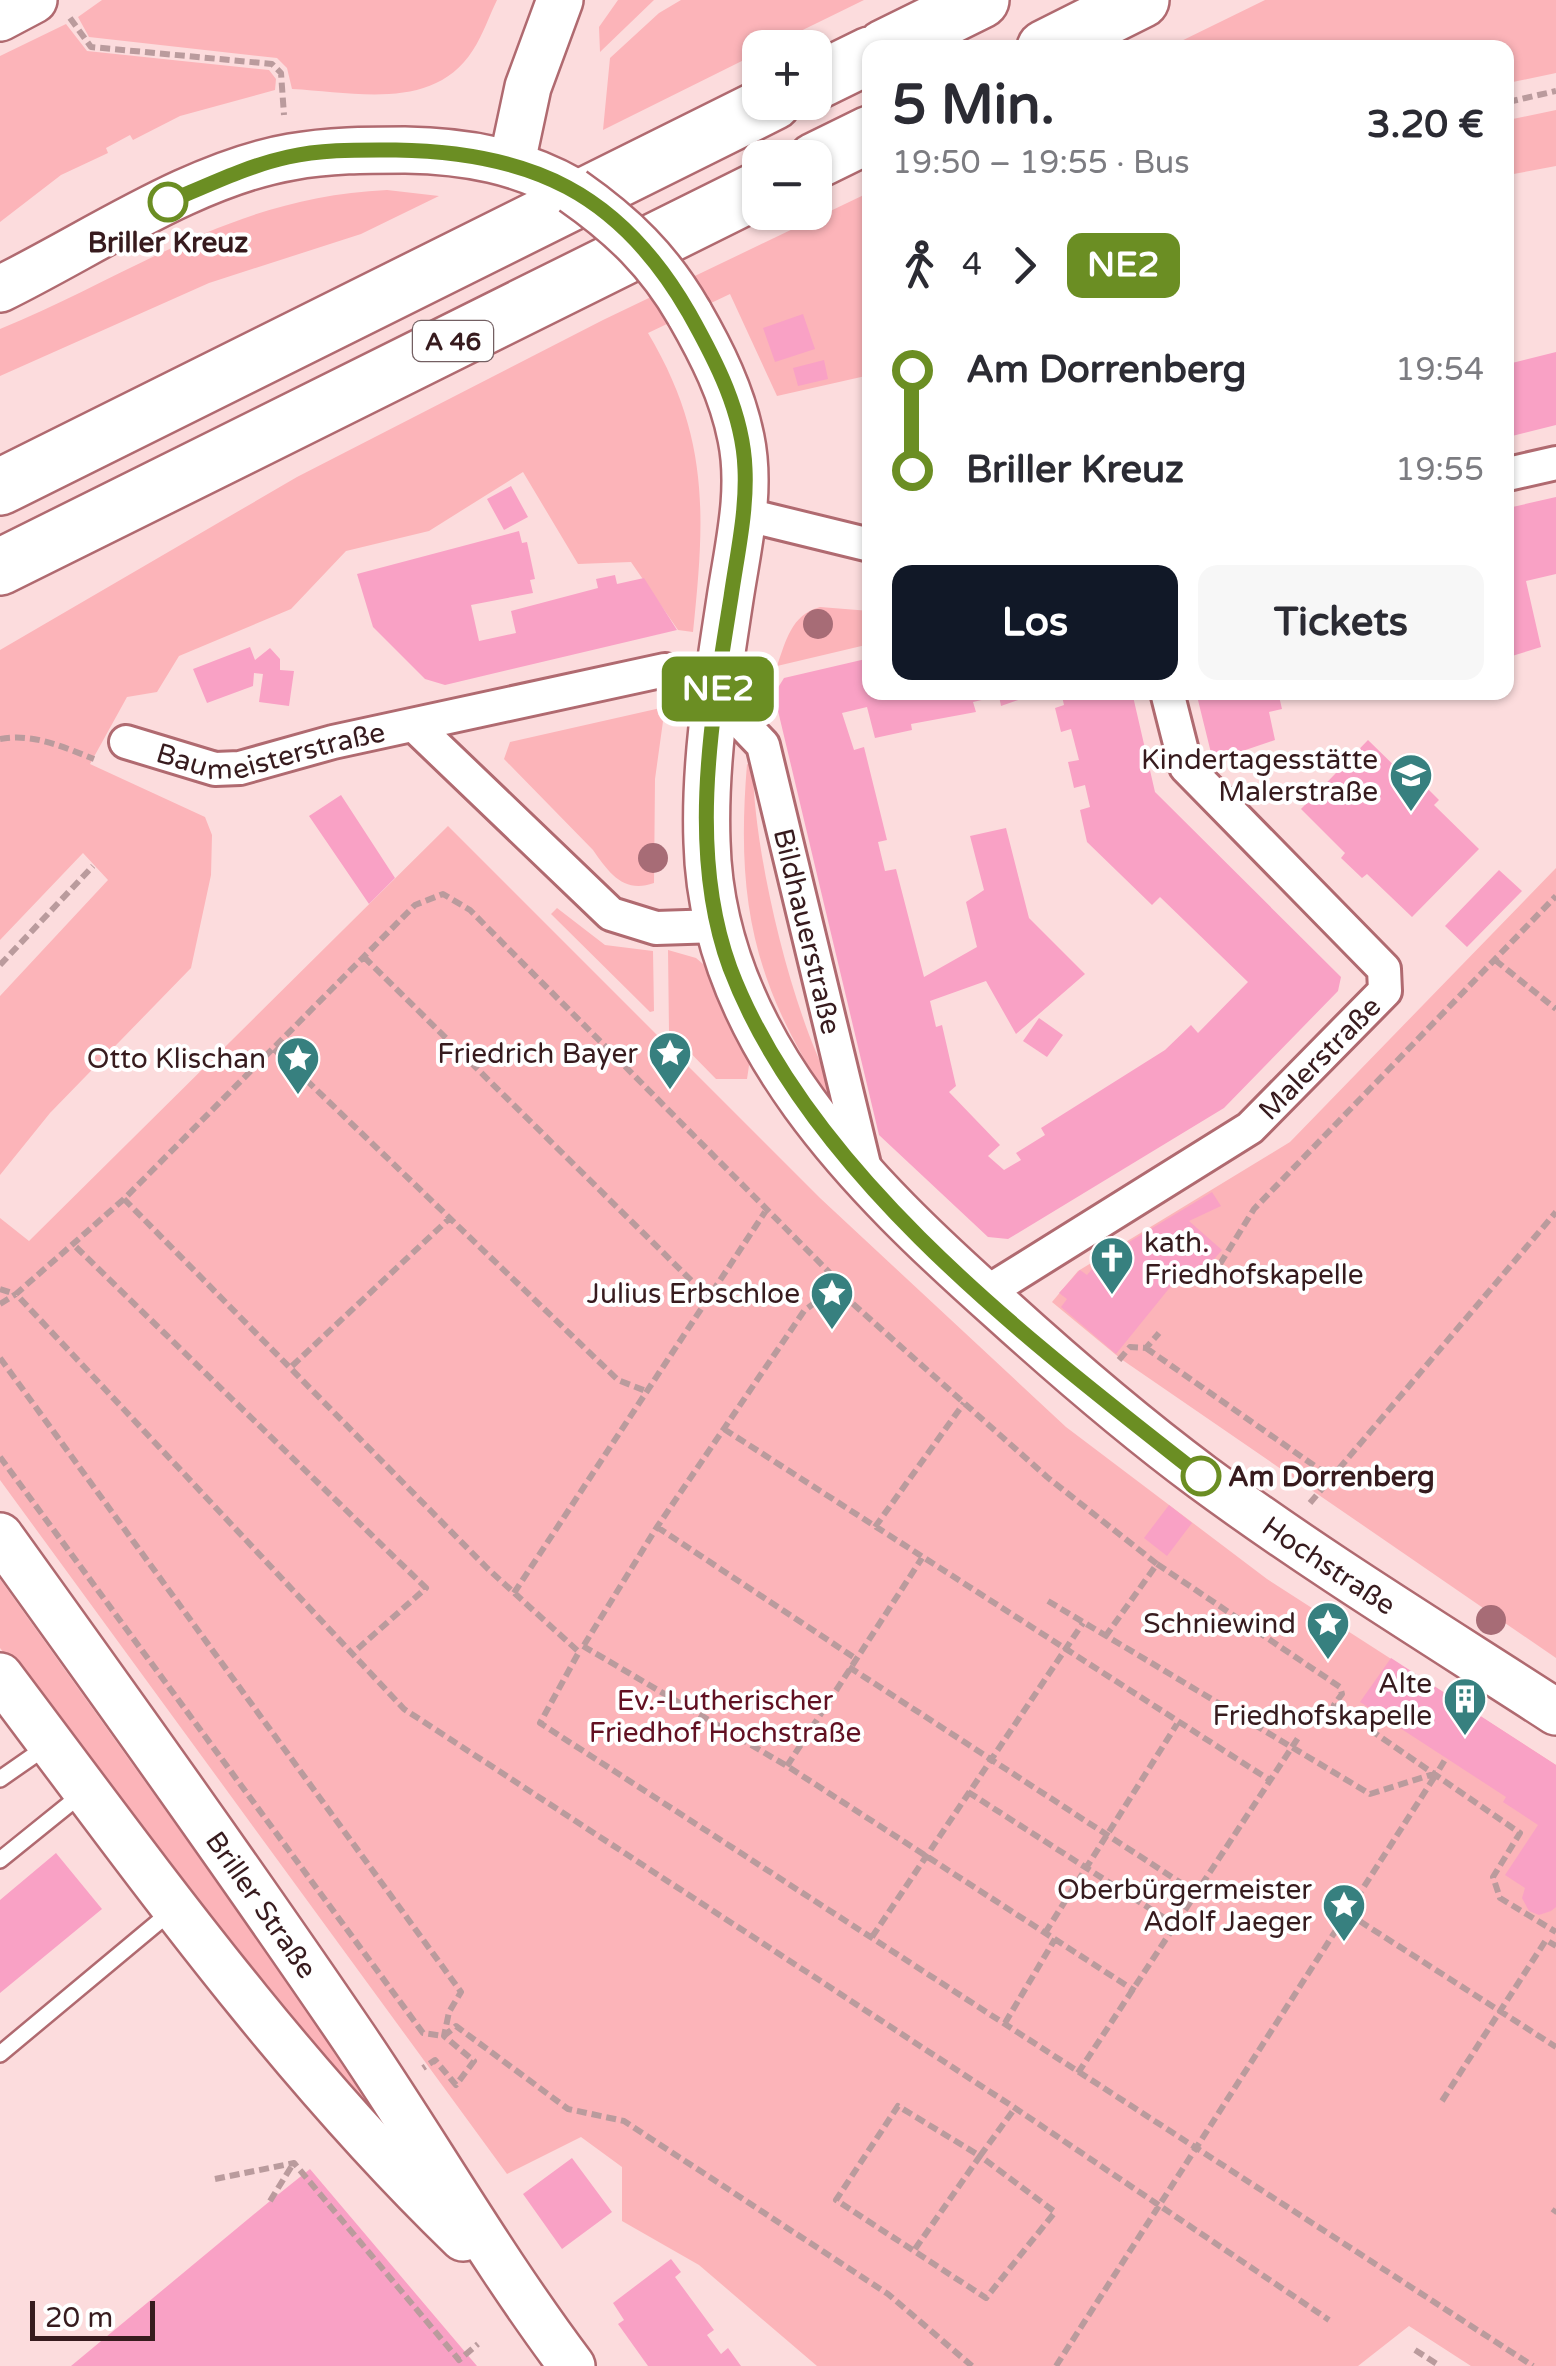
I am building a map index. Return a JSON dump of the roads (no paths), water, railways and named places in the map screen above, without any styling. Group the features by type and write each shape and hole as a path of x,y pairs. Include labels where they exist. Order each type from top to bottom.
{"highway":[{"path":"900,40 981,0"},
{"path":"1061,40 1141,0"},
{"path":"832,73 862,58"},
{"name":"A 46","path":"0,487 742,117"},
{"path":"832,153 862,138"},
{"name":"A 46","path":"0,567 742,198"}],"main road":[{"path":"512,162 528,87 560,0"},
{"path":"0,18 50,7"},
{"name":"Hochstraße","path":"0,289 156,207 288,157 352,149 430,150 512,162 574,192 637,240 668,276 689,314 722,377 737,421 746,469 743,514 717,697 706,841 718,926 746,1007 803,1104 868,1182 984,1294 1092,1390 1284,1535 1556,1712"},
{"name":"Briller Straße","path":"0,1536 353,2037 511,2284 572,2366"},
{"name":"Briller Straße","path":"0,1676 175,1908 401,2178 511,2284"}],"street":[{"path":"1514,473 1556,463"},
{"path":"743,514 862,544"},
{"name":"Baumeisterstraße","path":"126,742 214,768 240,768 333,742 665,670"},
{"name":"Bildhauerstraße","path":"717,697 763,745 868,1182"},
{"name":"Malerstraße","path":"984,1294 1250,1128 1385,990 1384,970 1186,767 1169,700"},
{"name":"Baumeisterstraße","path":"416,727 611,914 656,928 718,926"}],"lane":[{"path":"0,1780 51,1744"},
{"path":"0,1860 86,1790"},
{"path":"0,2054 175,1908"}],"place":[{"name":"Briller Kreuz","path":"168,202"},
{"name":"Kindertagesstätte Malerstraße","path":"1411,813"},
{"name":"Friedrich Bayer","path":"670,1091"},
{"name":"Otto Klischan","path":"298,1096"},
{"name":"kath. Friedhofskapelle","path":"1112,1296"},
{"name":"Julius Erbschloe","path":"832,1331"},
{"name":"Am Dorrenberg","path":"1201,1476"},
{"name":"Schniewind","path":"1328,1661"},
{"name":"Alte Friedhofskapelle","path":"1465,1737"},
{"name":"Oberbürgermeister Adolf Jaeger","path":"1344,1943"}],"park label":[{"name":"Ev.-Lutherischer Friedhof Hochstraße","path":"725,1716"}]}
